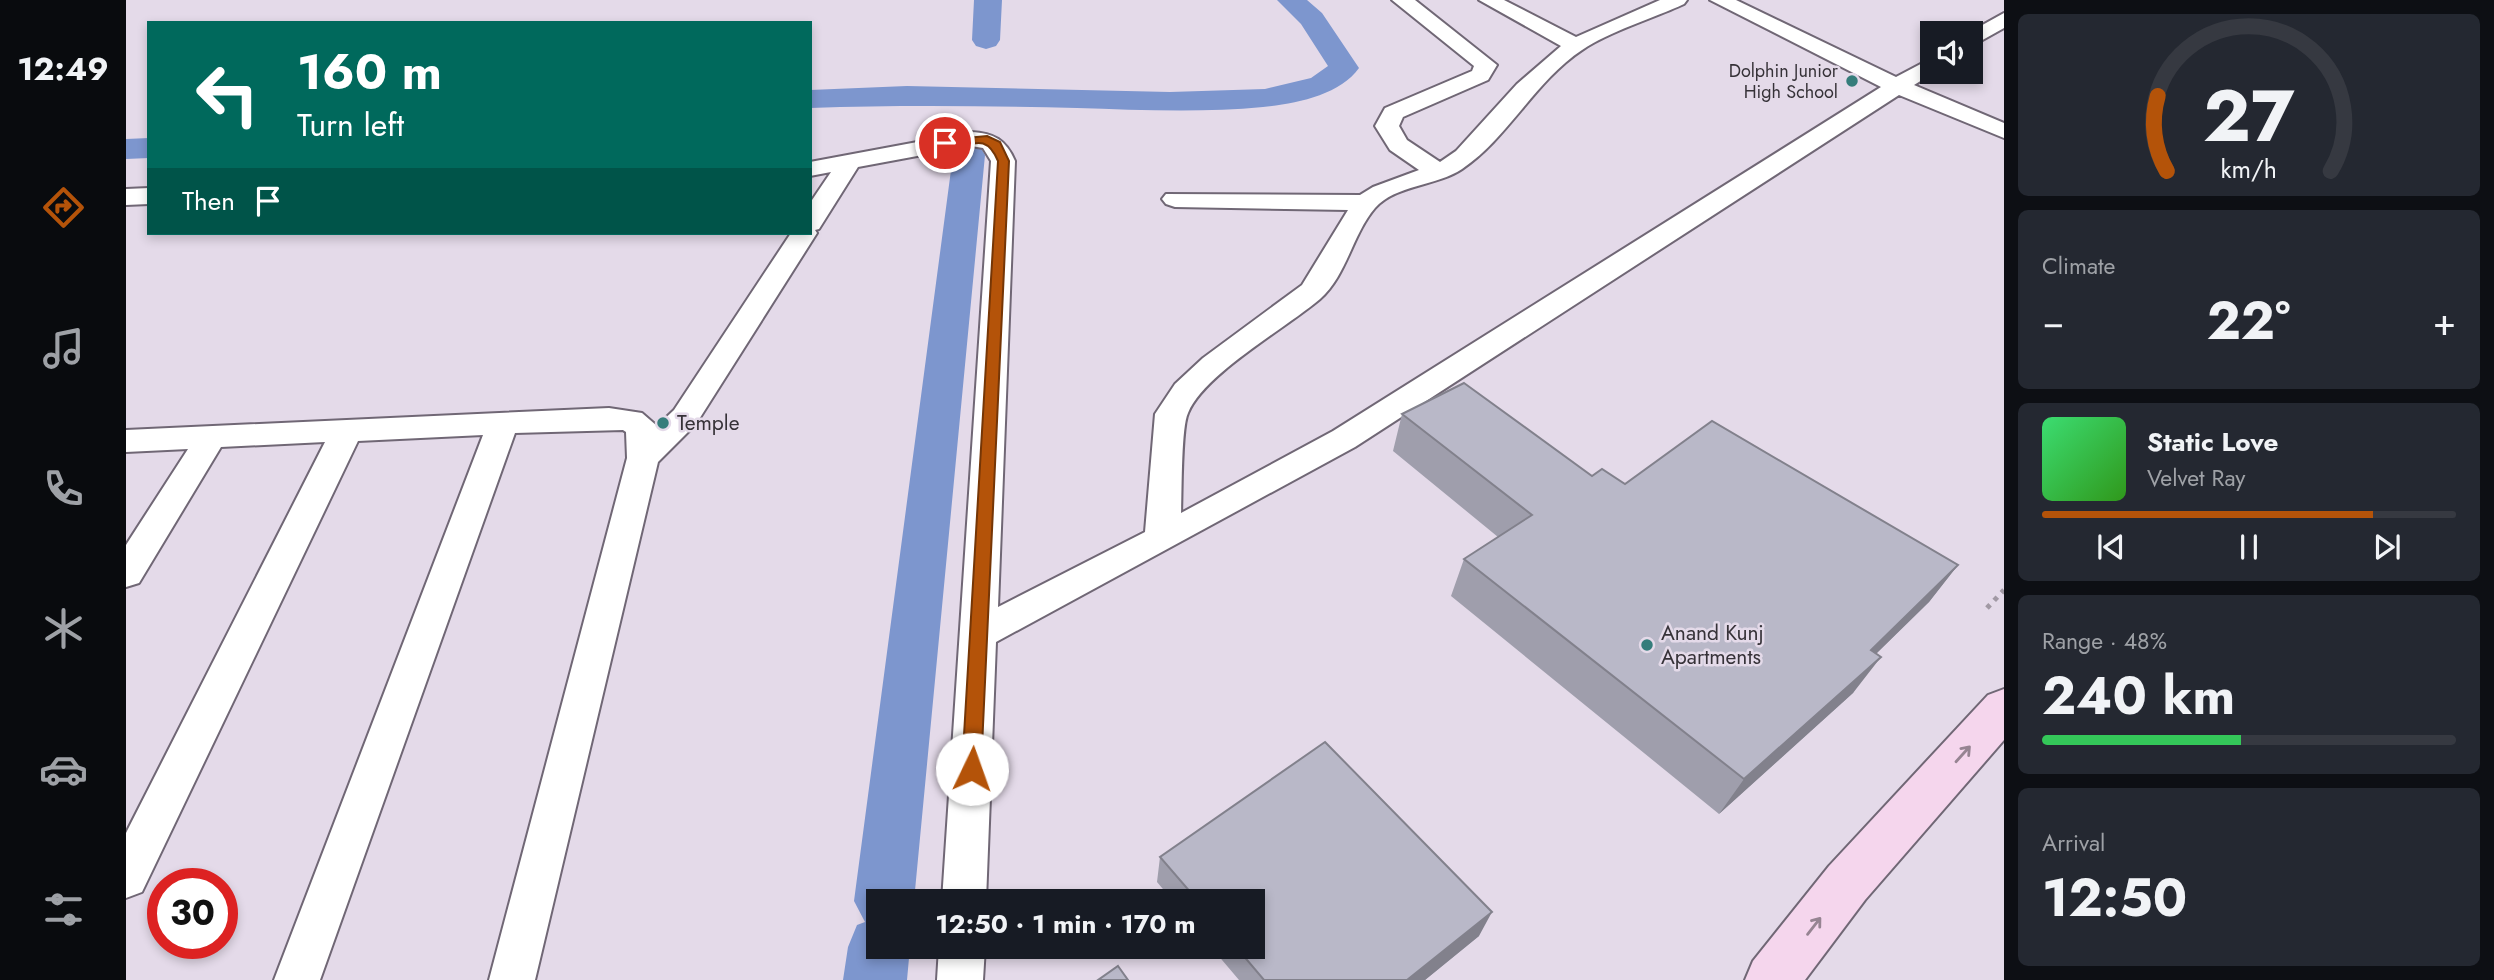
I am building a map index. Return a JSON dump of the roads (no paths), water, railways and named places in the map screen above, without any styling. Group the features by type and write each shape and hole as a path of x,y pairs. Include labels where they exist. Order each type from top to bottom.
{"street":[{"path":"1402,0 1486,65 1480,75 1393,113 1389,120 1387,126 1398,145 1437,172"},
{"path":"1489,0 1576,45"},
{"path":"1162,539 1171,414 1186,391 1214,366 1312,291 1330,266 1365,203 1382,192 1437,172 1465,156 1525,89 1576,45 1677,0"},
{"path":"1720,0 1897,86 2004,131"},
{"path":"1983,33 2004,19"},
{"path":"979,634 1162,539 1344,439 1920,72"},
{"path":"812,169 971,139 987,139 996,145 1003,161 965,889"},
{"path":"812,220 849,163"},
{"path":"126,197 147,196"},
{"path":"1175,199 1365,203"},
{"path":"643,458 685,417 803,235"},
{"path":"126,441 622,418 642,428 643,458 512,980"},
{"path":"297,980 503,423"},
{"path":"126,878 348,431"},
{"path":"126,574 212,436"},
{"path":"1772,980 1847,883 2004,708"},
{"path":"960,980 961,959"}],"waterway":[{"path":"986,40 988,0"},
{"path":"812,99 907,95 1170,101 1265,98 1321,85 1344,68 1312,19 1291,0"},
{"path":"126,149 147,148"},
{"path":"885,889 969,155"},
{"path":"875,980 878,959"}],"place":[{"name":"Dolphin Junior High School","path":"1852,81"},
{"name":"Temple","path":"663,423"},
{"name":"Anand Kunj Apartments","path":"1647,645"}]}
